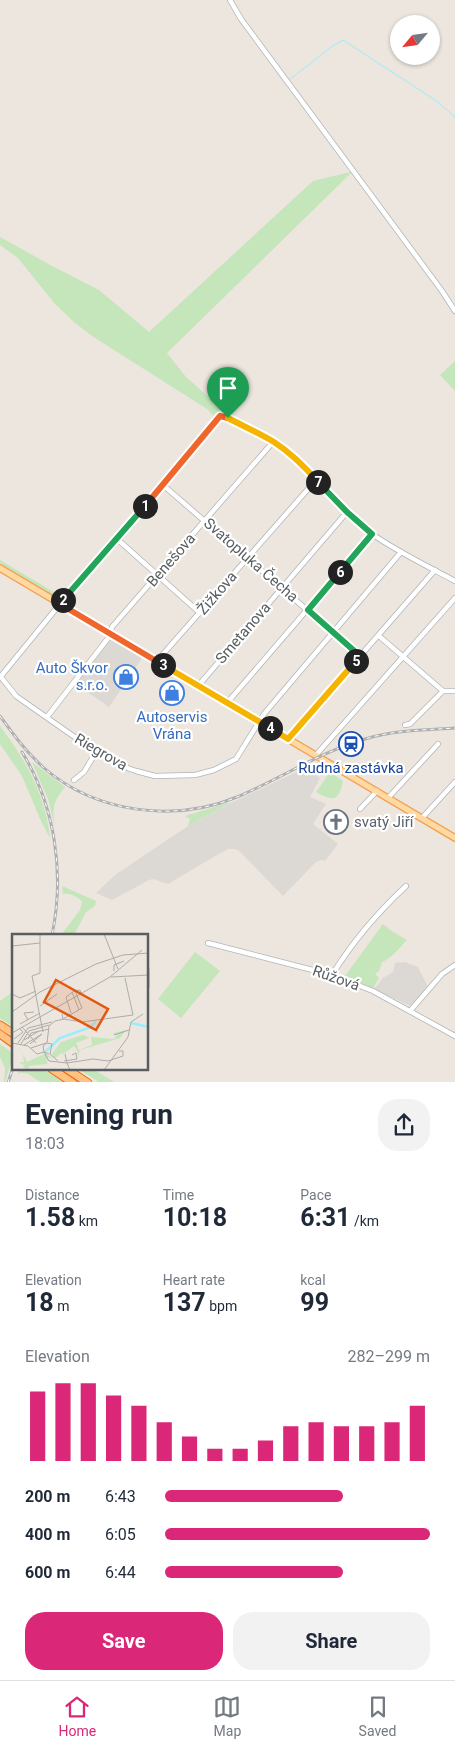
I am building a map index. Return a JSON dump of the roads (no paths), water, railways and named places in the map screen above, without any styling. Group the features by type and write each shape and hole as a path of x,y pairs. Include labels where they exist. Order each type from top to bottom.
{"highway":[{"path":"0,1025 12,1033"},
{"path":"0,1034 12,1043"},
{"path":"54,1070 74,1082"},
{"path":"68,1070 88,1082"}],"main road":[{"path":"0,568 455,838"}],"street":[{"path":"230,0 241,19 455,311"},
{"path":"0,676 220,416 228,418 273,442 302,465 347,512 372,534 455,581"},
{"name":"Benešova","path":"47,718 109,637 112,627 273,442"},
{"name":"Žižkova","path":"157,662 316,480"},
{"name":"Svatopluka Čecha","path":"163,485 360,656"},
{"name":"Smetanova","path":"198,686 347,512"},
{"path":"227,703 372,534"},
{"path":"116,538 200,613"},
{"name":"Riegrova","path":"0,676 16,696 116,764 155,776 196,775 214,770 236,759 264,714 402,552"},
{"path":"288,739 435,570"},
{"path":"316,755 455,598"},
{"path":"379,636 443,692"},
{"path":"405,725 410,724 443,692 455,691"},
{"path":"388,798 438,744"},
{"path":"74,780 84,772 96,752"},
{"path":"422,818 455,782"},
{"path":"360,809 376,791"},
{"path":"332,975 349,948 374,918 406,886"},
{"name":"Růžová","path":"208,943 332,975 373,991 455,1036"},
{"path":"410,1011 442,974 455,965"}],"waterway":[{"path":"288,81 331,47 343,40 438,102 455,117"}],"railway":[{"path":"0,716 31,756 65,783 87,795 111,804 136,809 162,811 188,810 213,805 237,797 316,758 365,739 398,732 455,728"},
{"path":"22,752 42,795 54,840 57,888 56,912 52,934"},
{"path":"8,1082 12,1070"}],"place":[{"name":"Auto Škvor s.r.o.","path":"126,677"},
{"name":"Autoservis Vrána","path":"172,693"},
{"name":"Rudná zastávka","path":"351,744"},
{"name":"svatý Jiří","path":"336,822"}]}
